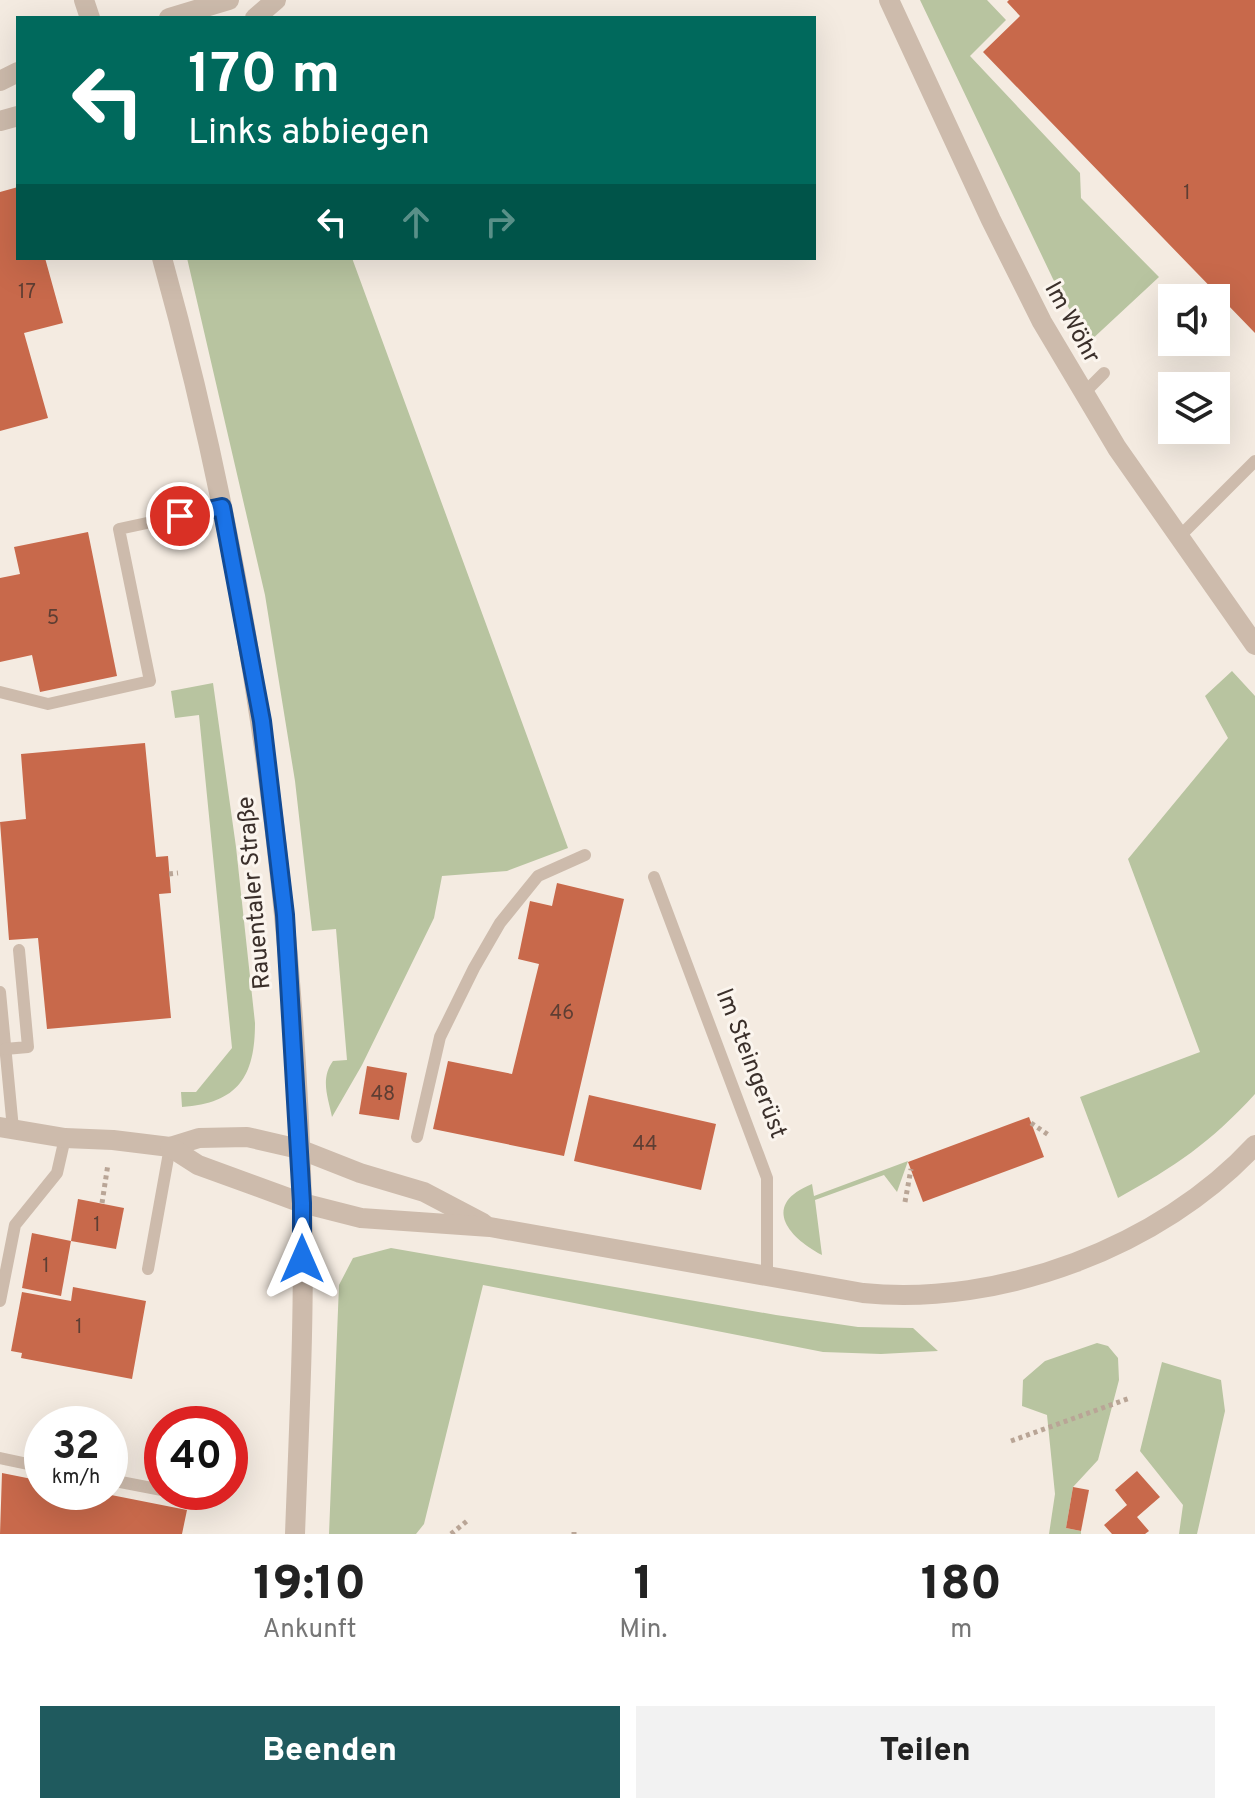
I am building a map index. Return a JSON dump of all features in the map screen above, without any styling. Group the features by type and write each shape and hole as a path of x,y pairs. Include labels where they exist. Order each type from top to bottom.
{"street":[{"path":"176,16 229,0"},
{"path":"257,16 276,0"},
{"name":"Im Wöhr","path":"889,0 1042,322 1178,538 1255,645"},
{"name":"Rauentaler Straße","path":"162,260 222,507 262,721 283,900 302,1203 302,1343 295,1534"},
{"path":"6,1128 65,1138 170,1147 199,1138 247,1137 299,1149 360,1173 424,1192 490,1227"},
{"path":"170,1147 198,1165 302,1203 361,1218 490,1227 863,1293 912,1297 1020,1280 1095,1253 1158,1221 1208,1188 1255,1145"}],"lane":[{"path":"1084,393 1104,373"},
{"path":"1178,538 1255,461"},
{"path":"0,692 48,704 150,681 119,529 222,507"},
{"path":"417,1137 440,1037 494,935 538,876 585,855"},
{"name":"Im Steingerüst","path":"654,877 767,1178 767,1274"},
{"path":"5,1049 28,1047 19,950"},
{"path":"0,992 5,1049 6,1128"},
{"path":"0,1301 15,1225 57,1173 65,1138"},
{"path":"148,1269 170,1147"},
{"path":"0,1458 24,1463"}],"path":[{"path":"169,874 178,873"},
{"path":"1031,1123 1050,1136"},
{"path":"102,1203 113,1140"},
{"path":"905,1202 911,1169"},
{"path":"1011,1441 1130,1398"},
{"path":"451,1534 467,1521"}],"green space":[{"path":"920,0 987,0 1006,20 970,56 1080,173 1081,198 1159,277 1088,343 1053,279"},
{"path":"187,260 353,260 568,848 507,871 442,876 434,918 362,1065 332,1117 326,1088 327,1075 333,1061 347,1060 336,929 312,931 295,781 265,595"},
{"path":"1232,671 1255,696 1255,1094 1191,1152 1118,1198 1080,1097 1200,1052 1128,859 1228,738 1205,696"},
{"path":"213,683 236,847 255,1023 254,1042 247,1072 240,1084 217,1100 182,1107 181,1092 196,1092 232,1048 199,715 175,718 171,691"},
{"path":"908,1161 897,1192 884,1175 815,1200 822,1255 798,1239 785,1220 787,1201 812,1184 814,1196"},
{"path":"391,1248 776,1315 858,1327 913,1328 938,1351 881,1354 823,1352 483,1285 424,1524 416,1534 329,1534 339,1285 353,1258"},
{"path":"1097,1343 1108,1346 1118,1358 1119,1380 1098,1460 1073,1487 1066,1528 1081,1531 1081,1534 1049,1534 1055,1494 1047,1415 1022,1406 1023,1380 1045,1361"},
{"path":"1162,1362 1221,1380 1225,1411 1197,1534 1179,1534 1183,1505 1140,1451"}],"building":[{"path":"1255,0 1255,333 1230,307 1230,284 1208,284 983,52 1020,16 1007,2"},
{"path":"16,188 16,260 46,260 63,323 24,333 48,418 0,431 0,192"},
{"path":"88,532 117,676 40,692 32,655 0,662 0,578 20,574 14,547"},
{"path":"145,743 156,857 168,856 171,893 159,894 171,1018 47,1029 38,938 9,940 0,822 26,819 21,754"},
{"path":"557,883 624,899 564,1156 433,1129 448,1061 512,1074 539,964 518,959 530,901 552,906"},
{"path":"367,1066 407,1073 399,1120 359,1114"},
{"path":"589,1095 716,1124 701,1190 574,1161"},
{"path":"1029,1117 1044,1157 923,1202 908,1162"},
{"path":"78,1199 124,1208 116,1249 71,1241"},
{"path":"32,1233 71,1241 61,1296 22,1288"},
{"path":"73,1287 146,1301 132,1379 21,1358 22,1353 11,1351 22,1292 71,1301"},
{"path":"1137,1471 1160,1497 1137,1517 1149,1531 1145,1534 1112,1534 1104,1525 1127,1505 1115,1490"},
{"path":"2,1473 24,1477 24,1510 128,1510 128,1498 144,1501 144,1510 187,1510 182,1534 0,1534"},
{"path":"1073,1487 1089,1490 1081,1531 1066,1528"}],"route":[{"path":"180,516 222,507 262,721 285,915 302,1203 302,1259"}]}
